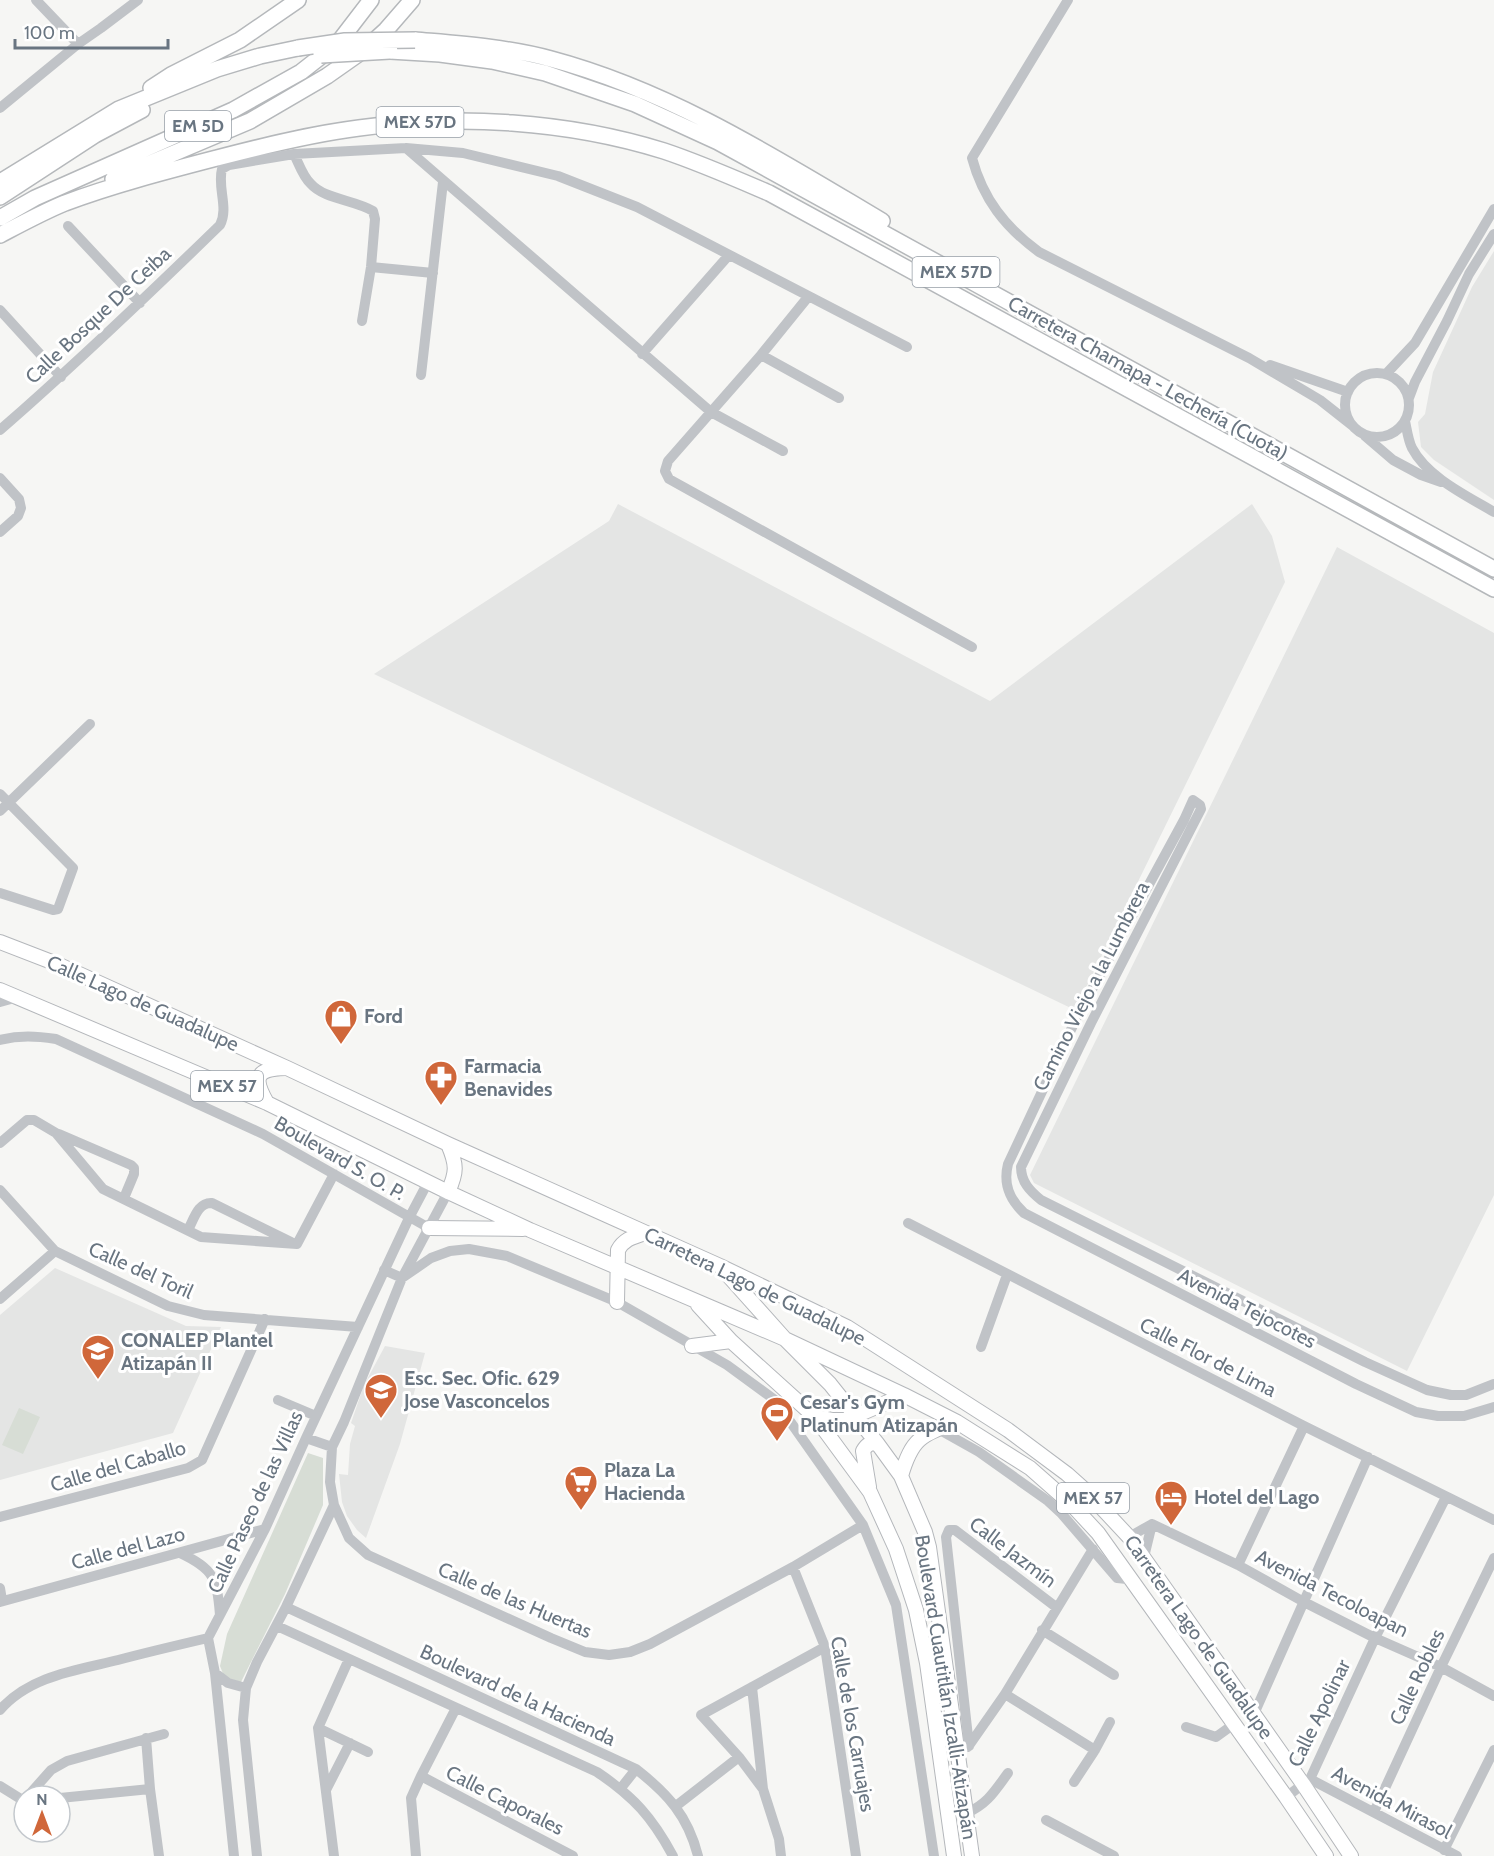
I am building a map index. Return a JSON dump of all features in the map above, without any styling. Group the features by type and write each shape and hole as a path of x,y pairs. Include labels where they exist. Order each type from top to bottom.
{"highway":[{"path":"0,182 171,75 240,40 298,0"},
{"name":"EM 5D","path":"0,218 35,198 233,111 301,72 338,43 371,0"},
{"name":"EM 5D","path":"65,203 96,186 250,121 327,76 364,50 386,30 412,0"},
{"path":"118,109 217,69 260,56 297,53 345,41 415,40 477,46 549,58 639,88 724,128 909,236 943,265"},
{"name":"Carretera Chamapa - Lechería (Cuota)","path":"0,197 128,116 226,75 297,53 390,51 440,54 492,61 545,73 635,104 718,142 1494,569"},
{"name":"Carretera Chamapa - Lechería (Cuota)","path":"0,235 65,203 164,171 267,146 358,128 412,122 483,122 561,128 621,140 698,163 769,193 1494,589"}],"main road":[{"name":"Calle Lago de Guadalupe","path":"0,942 57,964 448,1144"},
{"name":"MEX 57","path":"0,990 267,1103 448,1192"},
{"path":"267,1103 258,1082 260,1075 264,1071 287,1068"},
{"path":"448,1144 456,1166 455,1176 448,1192"},
{"name":"Carretera Lago de Guadalupe","path":"448,1144 720,1266 848,1328 1008,1430 1067,1474 1129,1537 1144,1557 1254,1714 1306,1782 1351,1856"},
{"name":"Carretera Lago de Guadalupe","path":"448,1192 530,1230 785,1339 904,1395 957,1422 1030,1468 1048,1482 1098,1533 1326,1856"},
{"path":"429,1228 530,1230"},
{"path":"616,1302 618,1250 622,1243 645,1233"},
{"name":"Boulevard Cuautitlán Izcalli-Atizapán","path":"720,1266 785,1339 830,1384 902,1476 929,1547 963,1747 960,1766 972,1856"},
{"name":"Boulevard Cuautitlán Izcalli-Atizapán","path":"694,1300 731,1341 815,1417 870,1492 896,1550 916,1610 927,1663 954,1856"},
{"path":"692,1346 731,1341"},
{"path":"815,1417 846,1420 904,1395"},
{"path":"902,1476 907,1456 918,1440 930,1431 957,1422"},
{"path":"870,1492 863,1451 870,1443 877,1443"}],"street":[{"path":"36,0 78,44"},
{"path":"0,108 78,44 138,0"},
{"path":"1068,0 972,158 977,179 988,200 1004,221 1039,252 1249,358 1320,400 1393,460 1422,475 1449,485"},
{"path":"406,148 711,412 783,451"},
{"path":"362,321 371,267 375,219 373,212 366,207 318,190 307,180 294,154 406,148 463,153 558,176 636,207 907,347"},
{"name":"Calle Bosque De Ceiba","path":"0,430 61,377 220,225 224,212 220,178 222,169 229,165 294,154"},
{"path":"421,375 444,182"},
{"path":"1386,374 1415,343 1494,209"},
{"path":"68,226 140,303"},
{"path":"1408,399 1401,383 1386,374 1375,373 1362,376 1356,381 1348,392 1345,410 1348,419 1357,429 1370,436 1380,437 1399,429 1408,414 1408,399 1415,382 1447,321 1468,274 1494,234"},
{"path":"642,354 729,255"},
{"path":"371,267 433,273"},
{"path":"808,297 668,462 665,471 669,478 972,647"},
{"path":"0,310 61,377"},
{"path":"761,355 839,398"},
{"path":"1249,358 1348,392"},
{"path":"1405,421 1415,454 1449,485 1494,512"},
{"path":"0,478 19,499 21,508 18,516 0,532"},
{"path":"4,807 90,724"},
{"path":"0,794 4,807 73,868 58,909 53,910 0,893"},
{"name":"Camino Viejo a la Lumbrera","path":"1006,1183 1008,1164 1073,1026 1193,801 1201,807 1021,1167 1021,1175 1025,1184"},
{"path":"0,1002 18,998"},
{"name":"Boulevard S. O. P.","path":"0,1040 34,1035 56,1039 263,1134 429,1228"},
{"path":"0,1143 27,1120 34,1120 131,1165 134,1168 134,1174 124,1198"},
{"path":"56,1132 104,1189 201,1237 297,1244"},
{"path":"297,1244 334,1174"},
{"name":"Calle Paseo de las Villas","path":"208,1638 265,1529 384,1270 428,1182"},
{"name":"Avenida Tejocotes","path":"1006,1183 1014,1203 1024,1213 1356,1384 1416,1412 1438,1416 1464,1416 1494,1407"},
{"name":"Avenida Tejocotes","path":"1025,1184 1041,1200 1365,1362 1427,1390 1451,1395 1466,1395 1494,1384"},
{"path":"257,1856 243,1720 246,1688 333,1505 330,1482 332,1447 402,1278 448,1192"},
{"path":"0,1299 55,1251 1,1194"},
{"path":"188,1230 200,1207 206,1202 297,1244"},
{"name":"Calle Flor de Lima","path":"908,1223 1304,1426 1494,1520"},
{"name":"Boulevard Cuautitlán Izcalli-Atizapán","path":"402,1278 431,1258 450,1251 469,1249 507,1256 616,1302 727,1365 774,1400 863,1525 896,1605 934,1856"},
{"name":"Calle del Toril","path":"55,1251 168,1306 204,1315 358,1327"},
{"path":"384,1270 402,1278"},
{"path":"981,1347 1007,1275"},
{"name":"Calle del Caballo","path":"0,1517 188,1468 202,1460 265,1319"},
{"path":"278,1400 316,1416"},
{"path":"1238,1565 1304,1426"},
{"path":"938,1428 979,1452 1048,1501 1117,1578 1127,1579 1130,1576"},
{"path":"306,1438 332,1447"},
{"path":"1254,1714 1368,1457"},
{"name":"Calle Apolinar","path":"1286,1797 1306,1782 1446,1497"},
{"name":"Calle de las Huertas","path":"333,1505 349,1538 368,1555 551,1638 585,1652 609,1655 630,1652 650,1644 863,1525"},
{"path":"1129,1537 1152,1524"},
{"path":"1144,1557 1152,1524"},
{"name":"Avenida Tecoloapan","path":"1152,1524 1238,1565 1375,1638 1441,1667 1494,1696"},
{"name":"Calle del Lazo","path":"1,1601 265,1529"},
{"name":"Calle Jazmín","path":"963,1747 946,1537 949,1530 955,1530 1056,1607"},
{"path":"963,1747 1005,1694 1093,1549"},
{"path":"180,1553 201,1563 211,1574 218,1594 220,1617"},
{"name":"Calle Robles","path":"1374,1812 1494,1558"},
{"name":"Calle de los Carruajes","path":"793,1566 825,1647 856,1856"},
{"path":"0,1588 1,1601"},
{"name":"Boulevard de la Hacienda","path":"286,1607 636,1769 659,1787 676,1806 687,1825 695,1853"},
{"name":"Boulevard de la Hacienda","path":"277,1626 454,1712 597,1772 621,1788 637,1803 673,1856"},
{"path":"1042,1630 1114,1675"},
{"path":"0,1710 30,1686 60,1674 208,1638 215,1673 234,1856"},
{"path":"763,1789 739,1756 701,1715 825,1647"},
{"path":"334,1856 318,1728 349,1659"},
{"path":"215,1673 228,1683 246,1688"},
{"path":"752,1687 763,1789 779,1839 781,1856"},
{"path":"1005,1694 1091,1748"},
{"path":"416,1856 411,1798 454,1712"},
{"path":"1074,1782 1091,1748 1110,1722"},
{"path":"1186,1727 1216,1737 1234,1724"},
{"path":"318,1728 368,1752"},
{"path":"39,1784 51,1770 66,1761 164,1734"},
{"path":"146,1738 159,1856"},
{"path":"326,1790 350,1743"},
{"path":"1444,1850 1494,1750"},
{"path":"676,1806 739,1756"},
{"path":"621,1788 636,1769"},
{"path":"967,1813 981,1806 1008,1773"},
{"name":"Calle Caporales","path":"421,1776 573,1856"},
{"name":"Avenida Mirasol","path":"1306,1782 1374,1812 1457,1856"},
{"path":"72,1797 150,1789"},
{"path":"1046,1820 1114,1856"}],"shaded area":[{"path":"1494,251 1494,500 1434,460 1421,447 1418,422 1425,414 1433,372 1472,287"},
{"path":"618,504 990,701 1252,504 1272,536 1285,582 1075,1010 374,674 609,521"},
{"path":"1337,547 1494,633 1494,1195 1407,1371 1034,1183 1030,1175"},
{"name":"CONALEP Plantel Atizapán II","path":"55,1268 186,1326 221,1327 173,1433 0,1480 0,1315"},
{"path":"385,1346 425,1353 400,1444 366,1538 347,1516 342,1502 339,1474 348,1475 350,1444 355,1426 351,1423 364,1385"},
{"path":"19,1408 40,1417 23,1454 2,1445"},
{"path":"308,1453 323,1458 323,1505 285,1594 241,1682 236,1682 224,1676 220,1666 227,1634"}],"place":[{"name":"Ford","path":"341,1045"},
{"name":"Farmacia Benavides","path":"441,1106"},
{"name":"CONALEP Plantel Atizapán II","path":"98,1380"},
{"name":"Esc. Sec. Ofic. 629 Jose Vasconcelos","path":"381,1419"},
{"name":"Cesar's Gym Platinum Atizapán","path":"777,1442"},
{"name":"Plaza La Hacienda","path":"581,1511"},
{"name":"Hotel del Lago","path":"1171,1526"}]}
